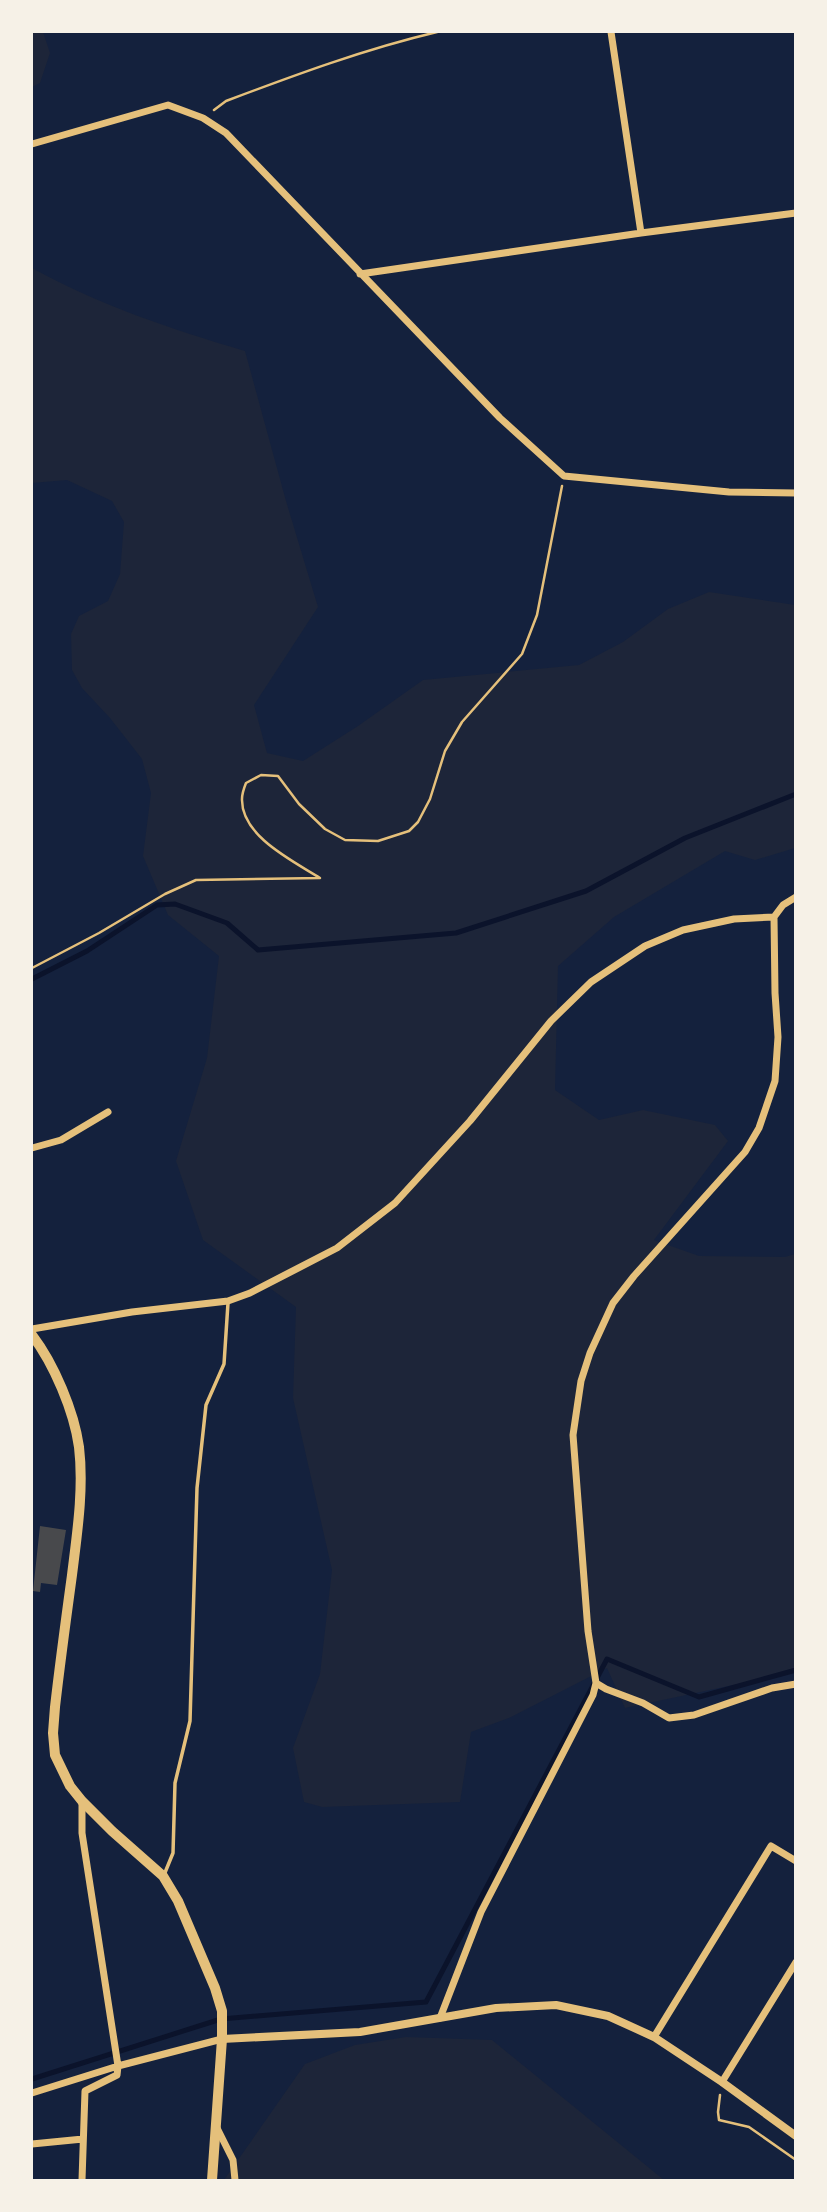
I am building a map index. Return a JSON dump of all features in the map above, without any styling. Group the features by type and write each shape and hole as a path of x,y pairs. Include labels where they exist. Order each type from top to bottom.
{"main road":[{"path":"32,1335 44,1351 66,1400 78,1444 80,1464 76,1538 53,1733 55,1755 70,1786 82,1801 163,1876 178,1901 215,1988 222,2011 222,2039 212,2180"}],"street":[{"path":"611,32 641,233"},
{"path":"32,144 168,104 203,118 226,133 500,418 564,476 729,492 796,493"},
{"path":"360,274 796,213"},
{"path":"440,2018 481,1912 593,1695 596,1683 588,1631 573,1435 582,1381 590,1353 613,1303 745,1152 759,1128 775,1081 778,1037 774,917 783,905 796,897"},
{"path":"32,1329 132,1312 228,1301 250,1293 337,1248 394,1203 470,1121 551,1021 591,982 645,946 684,930 734,919 774,917"},
{"path":"32,1148 61,1140 108,1112"},
{"path":"596,1683 643,1703 668,1718 694,1715 772,1688 796,1684"},
{"path":"82,1801 82,1833 118,2066 117,2075 85,2091 82,2180"},
{"path":"654,2037 771,1846 796,1861"},
{"path":"722,2081 796,1962"},
{"path":"32,2093 118,2066 222,2039 360,2032 496,2008 556,2005 608,2016 654,2037 794,2132"},
{"path":"216,2127 233,2160 235,2180"},
{"path":"32,2144 83,2139"}],"lane":[{"path":"163,1876 173,1853 175,1783 190,1721 197,1489 201,1447 206,1405 224,1364 228,1301"}],"path":[{"path":"203,118 226,101 321,65 437,32"},
{"path":"32,968 165,894 196,880 320,878 270,846 250,825 244,813 242,798 246,783 261,775 278,776 299,804 325,830 345,840 378,841 409,831 418,822 430,799 445,751 462,722 522,654 537,615 564,476"},
{"path":"722,2081 719,2120 748,2127 796,2160"}],"shaded area":[{"path":"32,32 43,32 50,53 40,83 32,87"},
{"path":"32,268 136,315 245,351 318,607 254,705 267,753 303,761 423,680 579,665 623,642 668,609 709,592 795,605 795,848 755,860 725,851 614,917 558,966 555,1090 599,1120 643,1110 715,1125 728,1141 654,1240 699,1256 785,1257 795,1254 795,1672 625,1708 607,1668 511,1717 471,1732 460,1802 322,1807 304,1802 293,1748 320,1674 332,1570 293,1398 296,1307 203,1240 176,1161 207,1058 219,956 168,915 143,856 151,793 142,759 82,688 72,670 71,634 79,616 108,601 120,574 124,522 112,501 67,480 32,483"},
{"path":"406,2037 492,2040 664,2180 224,2180 305,2064 355,2045"}],"building":[{"path":"40,1526 66,1530 57,1585 41,1583 40,1592 33,1591"}],"waterway":[{"path":"32,979 87,951 157,905 175,904 227,923 258,950 456,933 586,891 685,838 796,794"},
{"path":"32,2079 221,2019 426,2002 607,1659 699,1697 796,1670"}]}
